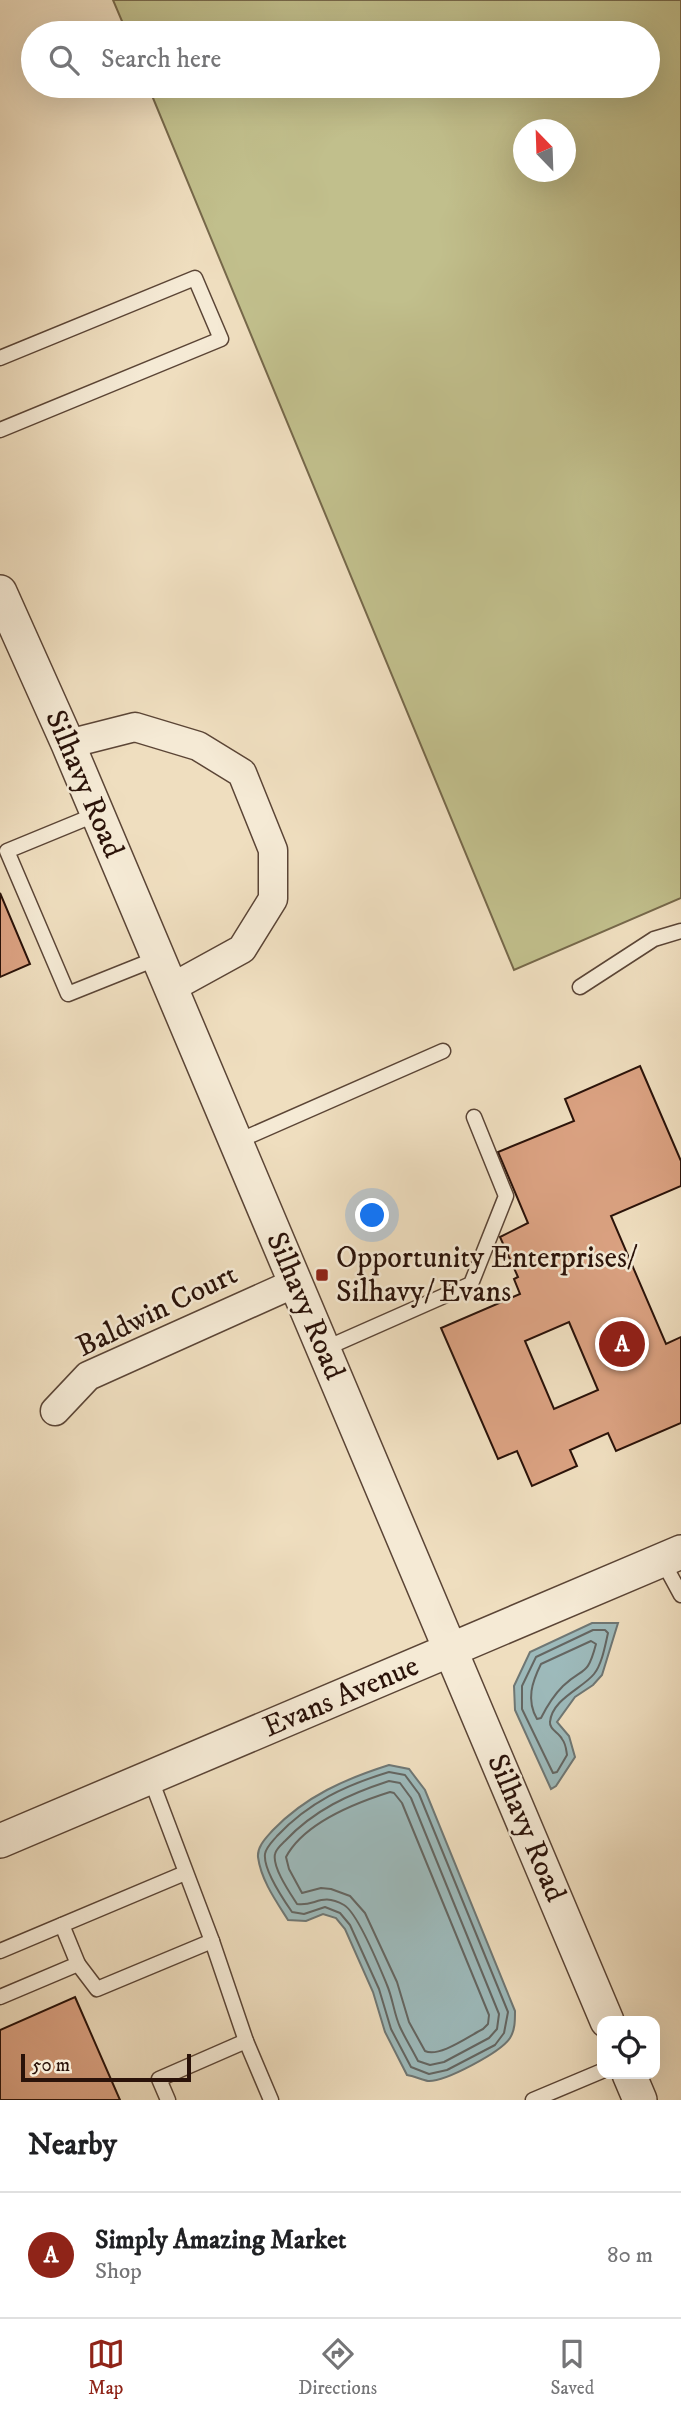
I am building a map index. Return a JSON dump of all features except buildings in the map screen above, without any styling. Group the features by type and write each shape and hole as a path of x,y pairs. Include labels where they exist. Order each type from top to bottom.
{"street":[{"name":"Silhavy Road","path":"0,592 68,744 605,2016"},
{"path":"68,744 135,727 198,746 242,773 273,850 273,899 242,949 165,973"},
{"name":"Baldwin Court","path":"55,1411 88,1376 295,1283"},
{"name":"Evans Avenue","path":"0,1840 672,1556"},
{"path":"631,2079 640,2100"}],"lane":[{"path":"0,358 195,278 221,339 0,430"},
{"path":"97,814 8,851 12,863 68,993 165,973"},
{"path":"580,987 654,939 681,931"},
{"path":"236,1142 443,1051"},
{"path":"324,1349 471,1284 506,1196 474,1117"},
{"path":"672,1556 681,1595"},
{"path":"150,1777 212,1941 246,2041 271,2100"},
{"path":"0,1951 185,1873"},
{"path":"62,1925 78,1964 97,1989 212,1941"},
{"path":"0,1997 78,1964"},
{"path":"168,2100 159,2079 246,2041"},
{"path":"533,2100 597,2073"}],"shaded area":[{"path":"113,0 681,0 681,898 514,970 153,98 660,98 660,21 122,21"}],"water":[{"path":"592,1623 618,1623 602,1675 575,1697 557,1722 569,1736 575,1757 556,1786 551,1789 515,1710 514,1686 530,1652"},
{"path":"389,1765 409,1769 425,1790 515,2011 513,2032 505,2044 472,2065 436,2080 428,2081 407,2075 385,2032 373,1992 345,1929 336,1918 323,1914 306,1921 288,1920 266,1882 258,1857 265,1839 299,1807 357,1776"}],"place":[{"name":"Opportunity Enterprises/ Silhavy/ Evans","path":"322,1275"},
{"name":"Simply Amazing Market","path":"622,1344"}]}
